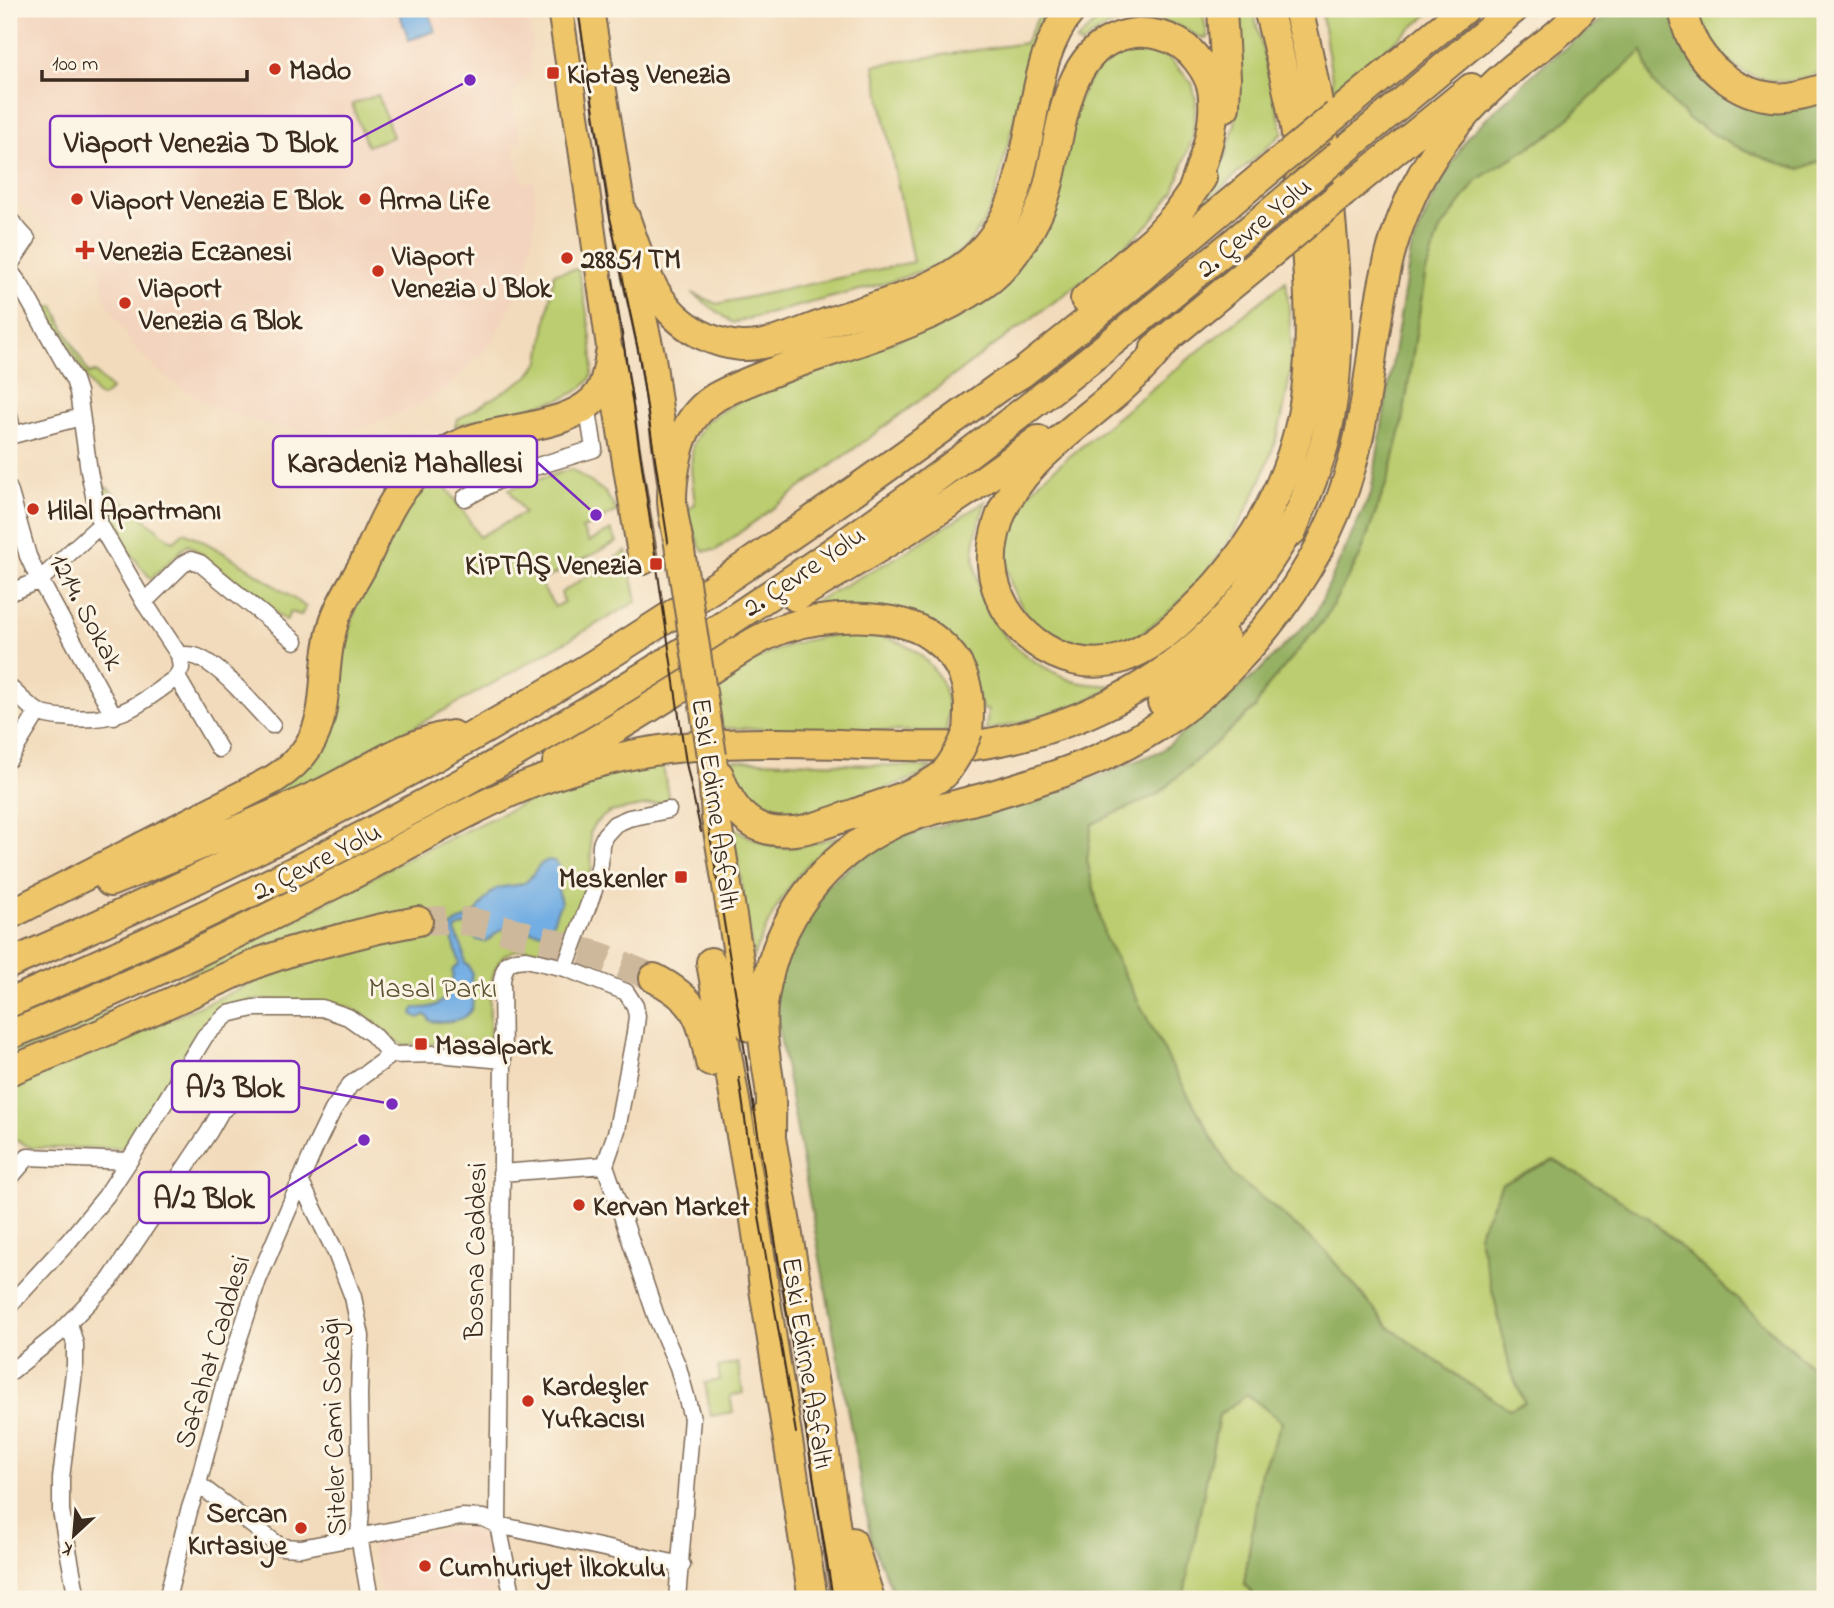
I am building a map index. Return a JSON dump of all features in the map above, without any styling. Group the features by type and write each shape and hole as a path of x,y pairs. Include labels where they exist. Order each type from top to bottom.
{"highway":[{"path":"625,217 644,271 656,295 677,319 703,336 725,343 741,346 781,339 912,293 946,277 972,259 988,245 1002,224 1017,188 1048,47 1072,9"},
{"path":"1037,93 1073,28 1093,9"},
{"path":"999,387 1020,358 1155,238 1176,215 1206,173 1214,157 1224,116 1226,85 1222,9"},
{"path":"1168,338 1132,379 1024,475 1012,492 997,524 992,565 997,588 1007,611 1019,629 1036,643 1054,654 1076,662 1101,663 1121,659 1142,650 1162,637 1210,592 1231,569 1255,534 1281,483 1296,439 1308,366 1307,263 1295,129 1268,9"},
{"path":"771,1134 762,1011 768,975 780,938 804,895 818,878 841,856 895,823 1108,734 1164,701 1210,658 1253,604 1286,547 1325,442 1337,349 1337,306 1326,160 1298,9"},
{"name":"2. Çevre Yolu","path":"9,964 227,866 339,809 485,729 613,653 744,568 1022,373 1464,9"},
{"name":"2. Çevre Yolu","path":"9,1003 219,909 330,854 503,760 692,646 900,504 1068,377 1514,9"},
{"path":"612,696 648,683 700,656 963,496 1168,338 1343,192 1531,39 1572,9"},
{"path":"929,811 1057,775 1087,764 1128,743 1212,686 1276,617 1304,575 1326,534 1352,465 1390,255 1416,187 1431,159 1477,101 1514,67 1565,27 1582,9"},
{"path":"1682,9 1689,34 1700,53 1727,80 1747,90 1772,97 1796,96 1825,88"},
{"path":"672,499 676,461 684,433 701,408 716,397 772,372 943,308 991,280 1024,239 1038,214 1046,193 1074,81 1088,57 1105,43 1126,33 1146,32 1162,35 1192,53 1205,70 1212,89 1212,111 1209,135 1192,192"},
{"path":"9,915 285,771 298,760 308,748 323,712 329,645 335,619 400,493 413,477 441,455 466,441 559,420 575,413 602,388 610,354"},
{"path":"610,354 643,560"},
{"name":"Eski Edirne Asfaltı","path":"672,499 712,756 712,781 723,858 757,1069 771,1134 820,1419 846,1599"},
{"path":"510,792 606,760 677,747 733,743 969,746 1016,738 1084,716 1158,676 1227,617 1245,596 1298,515"},
{"path":"9,1035 200,951 510,792 753,643 780,630 803,622 824,619 873,618 901,624 927,634 943,645 964,674 970,710 968,731 954,762 944,774 910,794 833,821 797,831 779,832 762,828 738,812 726,794 712,756"},
{"path":"9,926 279,812 412,746 443,736 485,729"},
{"path":"9,1071 87,1040 260,962 292,951 418,921"},
{"name":"Eski Edirne Asfaltı","path":"711,962 751,1194 813,1599"},
{"path":"654,978 670,986 684,998 701,1022 729,1156 764,1289"},
{"path":"820,1419 855,1554 870,1599"}],"main road":[{"path":"560,9 610,354"},
{"name":"Eski Edirne Asfaltı","path":"591,9 630,255 653,358 672,499"}],"street":[{"path":"9,219 27,239 9,268 74,380 78,392 100,525 178,655 181,668 177,677 132,709 114,716 81,719 46,716 9,687"},
{"path":"465,498 508,475 594,449 587,404"},
{"path":"9,415 11,436 81,417"},
{"name":"1214. Sokak","path":"9,489 13,520 28,556 114,716"},
{"path":"9,593 40,580 100,525"},
{"path":"144,602 183,564 191,560 200,563 295,641"},
{"path":"178,655 200,657 228,678 272,725"},
{"path":"177,677 219,749"},
{"path":"9,759 38,712"},
{"path":"668,810 629,818 615,824 606,835 601,844 594,890 565,968 626,992 635,1006 637,1016 617,1130 605,1166 656,1316 678,1367 692,1418 677,1599"},
{"name":"Bosna Caddesi","path":"513,1599 498,1525 502,980 508,963 516,960 526,959 565,968"},
{"path":"9,1307 106,1196 205,1036 228,1014 253,1008 322,1008 348,1017 372,1034 391,1055 437,1054 503,1060"},
{"name":"Safahat Caddesi","path":"167,1599 225,1381 258,1280 332,1110 350,1085 391,1055"},
{"path":"9,1373 57,1335 110,1280 221,1111 253,1086"},
{"path":"9,1179 28,1157 129,1161"},
{"path":"501,1173 605,1166"},
{"name":"Siteler Cami Sokağı","path":"300,1181 336,1253 354,1297 361,1336 359,1536 370,1599"},
{"path":"69,1322 75,1344 75,1364 61,1478 61,1511 76,1599"},
{"path":"198,1483 281,1547 301,1548 461,1517 484,1518 498,1525 681,1565"}],"shaded area":[{"path":"9,9 527,9 532,39 530,71 511,98 522,141 513,144 522,182 534,181 536,212 528,266 511,307 488,348 447,387 418,405 351,431 301,431 264,424 211,406 158,372 134,348 104,297 100,265 9,196"},
{"path":"484,1525 497,1599 382,1599 372,1550 376,1541"}],"green space":[{"path":"1042,9 1059,9 1030,58 993,203 984,222 966,246 943,263 887,283 733,323 692,293 717,304 913,262 874,65 1025,43"},
{"path":"1109,9 1202,9 1208,38 1162,21 1140,20 1108,27 1081,46 1076,42"},
{"path":"1231,9 1253,9 1283,133 1202,205 1226,155 1235,124 1237,101"},
{"path":"1321,9 1435,9 1334,91"},
{"path":"1616,9 1670,9 1706,81 1825,99 1825,159 1800,169 1766,159 1729,143 1687,118 1653,83 1642,51 1552,133 1478,179 1439,232 1425,275 1402,425 1390,473 1360,556 1324,620 1267,687 1255,708 1158,794 1092,824 1087,860 1105,938 1234,1176 1326,1252 1390,1328 1463,1380 1509,1409 1525,1403 1510,1369 1478,1234 1502,1184 1554,1160 1649,1218 1825,1380 1825,1599 1508,1599 1506,1591 1492,1599 1257,1599 1244,1584 1261,1472 1282,1422 1247,1394 1219,1415 1183,1599 896,1599 871,1540 773,998 792,936 825,887 881,842 1062,791 1161,751 1255,675 1315,615 1371,493 1411,250 1434,196 1467,137 1544,64"},
{"path":"1698,9 1825,9 1825,69 1786,81 1773,81 1747,73 1735,66 1715,47"},
{"path":"1132,48 1150,49 1167,56 1192,83 1196,101 1193,136 1174,191 1148,225 1096,271 716,550 704,551 686,511 695,504 691,470 693,444 705,422 737,402 943,322 983,300 1086,85 1105,61"},
{"path":"1642,50 1653,83 1687,118 1729,143 1810,165 1825,159 1825,1380 1649,1218 1478,1234 1510,1369 1525,1403 1509,1409 1390,1328 1326,1252 1234,1177 1105,938 1087,860 1091,824 1158,794 1255,708 1267,687 1324,620 1360,556 1390,473 1402,425 1425,275 1439,232 1478,179 1552,133"},
{"path":"378,95 393,137 367,146 352,104"},
{"path":"578,269 593,359 593,371 587,383 576,392 558,400 455,426 457,420 529,376 540,361 554,273"},
{"path":"1286,281 1291,361 1281,422 1260,482 1237,528 1192,589 1143,632 1125,643 1104,650 1082,650 1061,643 1043,631 1028,615 1016,596 1009,575 1006,554 1008,532 1022,504 1042,479"},
{"path":"54,306 89,374 95,372 111,390 104,396 100,397 95,393 47,308"},
{"path":"571,469 605,492 617,511 582,529 589,542 611,530 617,542 539,582 555,607 564,602 561,593 626,551 637,601 328,774 185,834 272,788 336,706 341,688 343,651 357,603 411,495 434,471 479,537 524,513 509,489"},
{"path":"106,487 169,539 174,541 184,532 246,567 306,607 301,615 290,612 286,621 188,544 151,579 128,550 114,525 103,489"},
{"path":"986,501 976,536 975,562 979,588 1001,632 1038,664 1066,678 1116,686 1083,703 986,730 988,710 982,709 965,653 805,614 803,608 897,557"},
{"path":"837,635 872,636 893,640 912,649 928,662 944,689 948,707 946,732 721,728 714,686 772,652 803,641"},
{"path":"725,760 931,767 919,776 815,815 768,822 739,799"},
{"name":"Masal Parkı","path":"662,761 669,801 610,812 593,826 590,833 592,868 567,942 560,951 522,949 509,953 500,961 491,986 490,1042 404,1045 367,1017 348,1007 297,1000 252,1000 225,1009 208,1021 191,1042 132,1142 123,1148 32,1148 9,1137 9,1089 278,972 422,930 422,913 9,1057 9,1052 125,1004 231,954 406,859 528,801 607,775"},
{"path":"732,826 760,842 784,848 808,845 839,836 806,866 789,887 769,921 753,957"},
{"path":"738,1363 743,1393 730,1396 733,1412 711,1416 705,1383 720,1380 718,1367"},
{"path":"1247,1394 1282,1422 1261,1472 1244,1584 1257,1599 1183,1599 1219,1415"}],"water":[{"path":"398,9 428,9 435,31 409,40"},
{"path":"550,860 556,862 561,870 558,888 561,904 549,929 538,932 505,929 484,942 476,939 468,924 457,928 455,931 463,950 465,964 472,973 472,1008 465,1017 447,1022 430,1021 425,1015 419,1018 413,1015 415,1008 427,1008 441,1002 452,984 453,968 459,964 451,935 453,925 474,914 496,889 524,883 539,865"}],"tunnel":[{"path":"418,921 473,922 512,931 600,956 654,978"}],"tram line":[{"path":"578,9 609,213 638,350 702,758 709,829 833,1599"},
{"path":"613,279 686,763 701,832"},
{"path":"739,1078 796,1433"}],"place":[{"name":"Mado","path":"275,69"},
{"name":"Kiptaş Venezia","path":"553,73"},
{"name":"Viaport Venezia D Blok","path":"470,80"},
{"name":"Viaport Venezia E Blok","path":"77,199"},
{"name":"Arma Life","path":"365,199"},
{"name":"Venezia Eczanesi","path":"85,250"},
{"name":"28851 TM","path":"567,258"},
{"name":"Viaport Venezia J Blok","path":"378,271"},
{"name":"Viaport Venezia G Blok","path":"125,303"},
{"name":"Hilal Apartmanı","path":"33,509"},
{"name":"Karadeniz Mahallesi","path":"596,515"},
{"name":"KİPTAŞ Venezia","path":"656,564"},
{"name":"Meskenler","path":"681,877"},
{"name":"Masalpark","path":"421,1044"},
{"name":"A/3 Blok","path":"392,1104"},
{"name":"A/2 Blok","path":"364,1140"},
{"name":"Kervan Market","path":"579,1205"},
{"name":"Kardeşler Yufkacısı","path":"528,1401"},
{"name":"Sercan Kırtasiye","path":"301,1528"},
{"name":"Cumhuriyet İlkokulu","path":"425,1566"}]}
